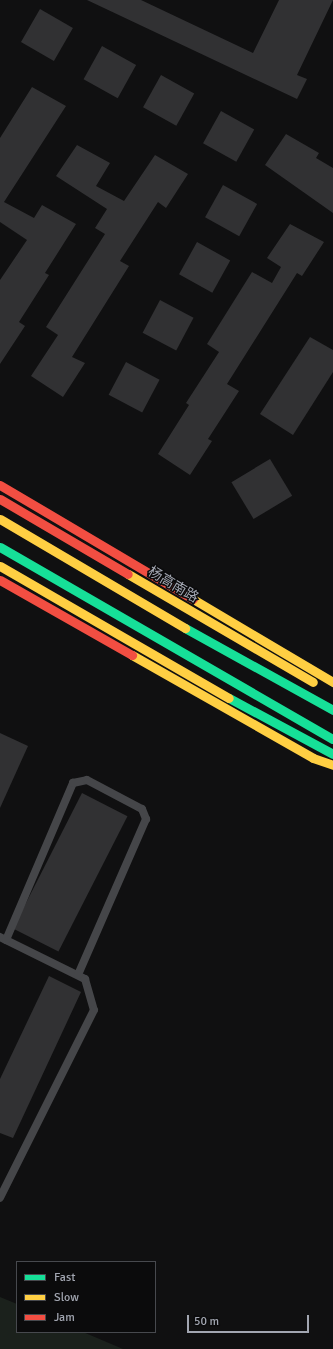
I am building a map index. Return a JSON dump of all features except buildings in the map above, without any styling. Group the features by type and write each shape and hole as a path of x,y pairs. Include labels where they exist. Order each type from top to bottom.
{"main road":[{"path":"0,485 333,682"},
{"name":"杨高南路","path":"0,499 256,650 333,693"},
{"path":"0,518 185,628 333,710"},
{"path":"0,547 236,685 333,738"},
{"path":"0,566 276,724 333,754"},
{"path":"0,580 313,758 333,765"}],"lane":[{"path":"0,1198 94,1010 85,979 3,939 73,783 86,780 142,810 146,819 78,975"}],"shaded area":[{"path":"0,1297 16,1304 16,1333 85,1333 123,1349 0,1349"}],"traffic: fast":[{"path":"0,547 333,739"},
{"path":"185,628 333,710"},
{"path":"229,698 333,754"}],"traffic: slow":[{"path":"0,519 185,628"},
{"path":"0,566 229,698"},
{"path":"128,574 313,682"},
{"path":"193,599 333,682"},
{"path":"132,655 313,758 333,765"}],"traffic: jam":[{"path":"0,485 193,599"},
{"path":"0,499 128,574"},
{"path":"0,580 132,655"}]}
